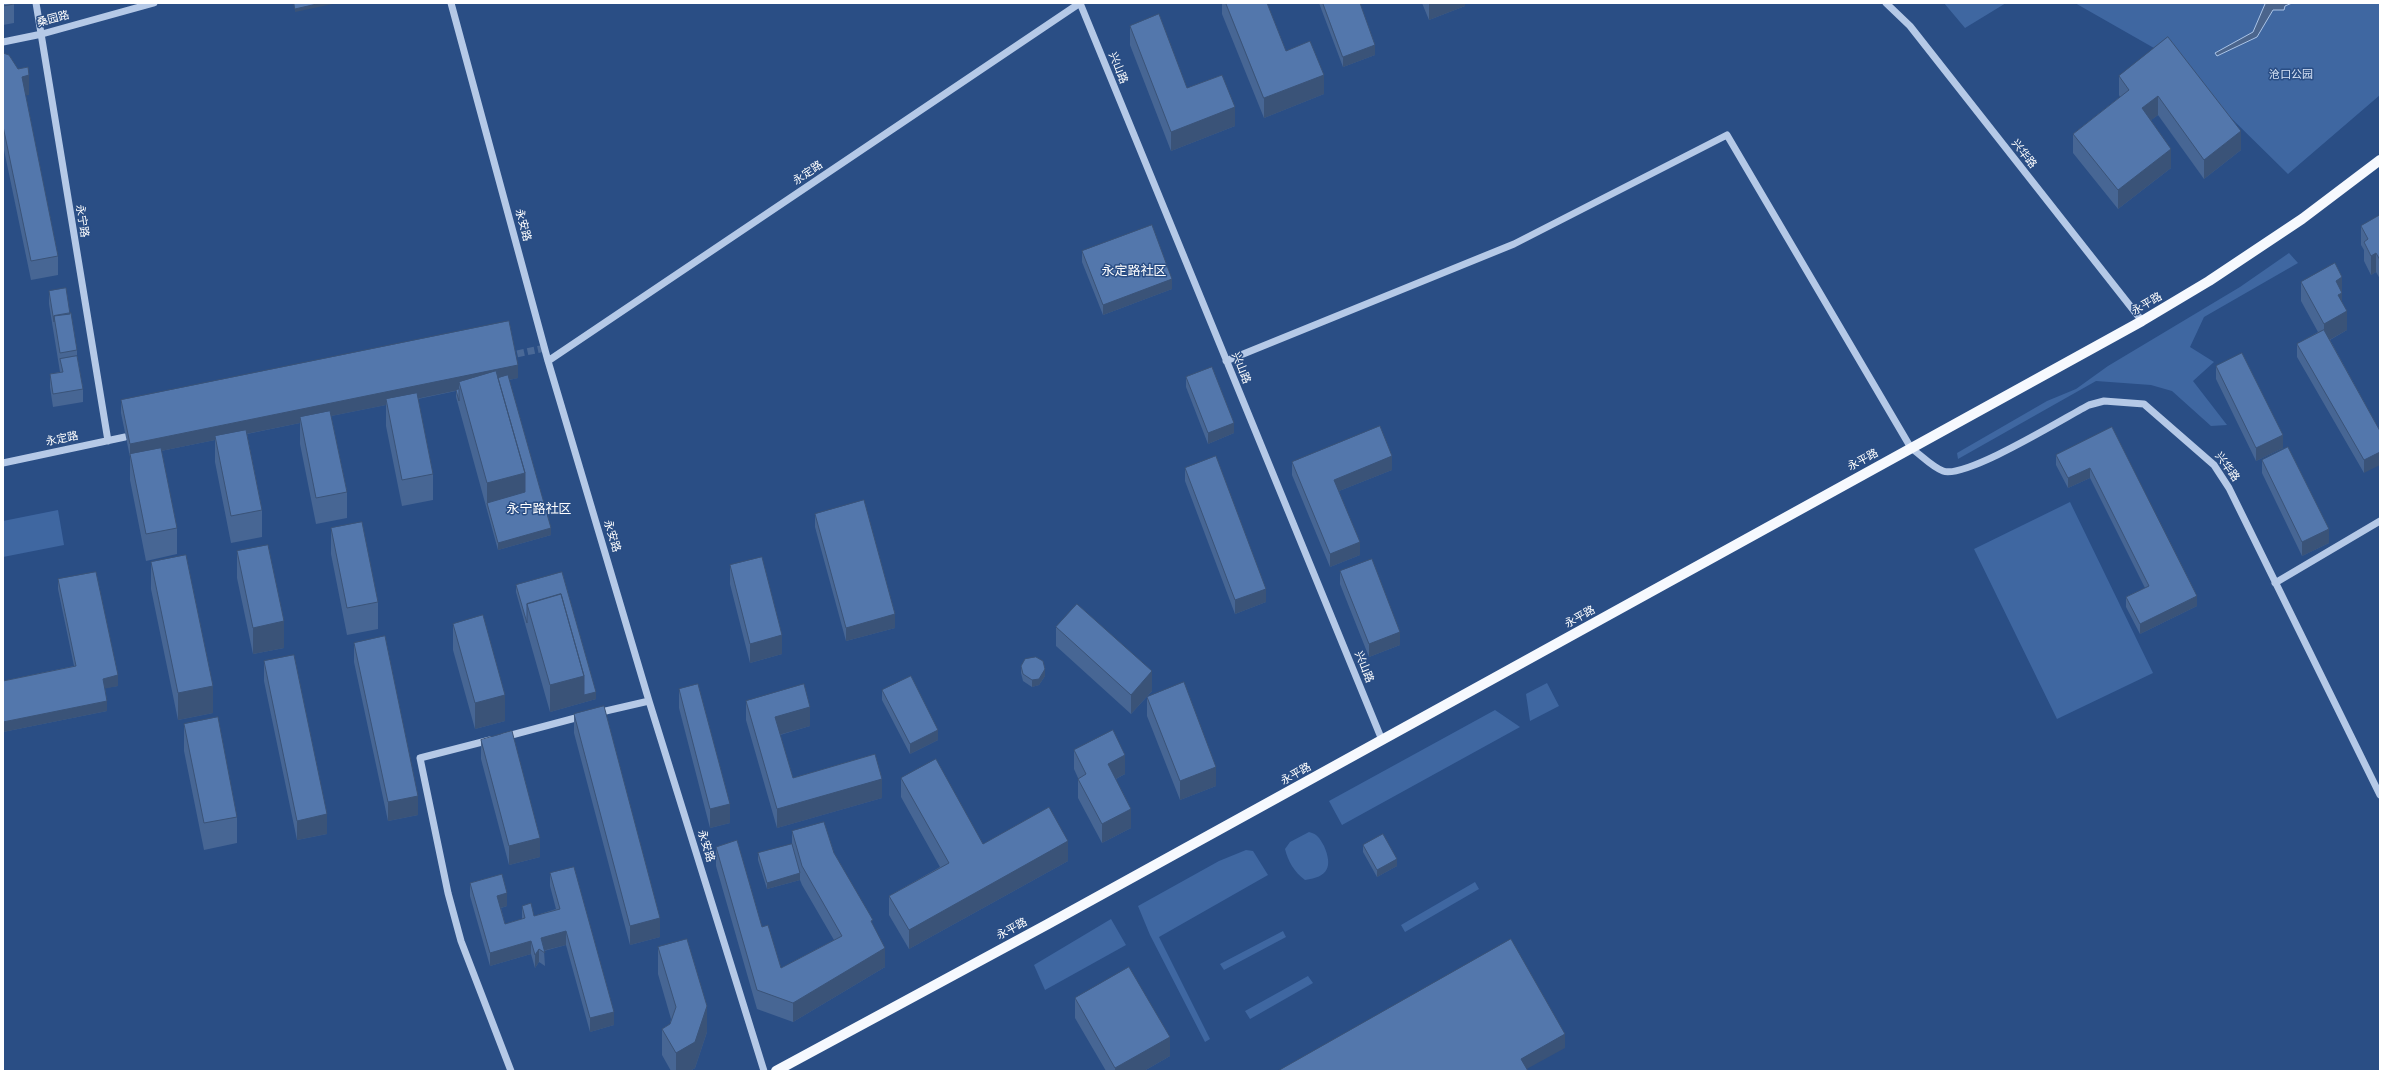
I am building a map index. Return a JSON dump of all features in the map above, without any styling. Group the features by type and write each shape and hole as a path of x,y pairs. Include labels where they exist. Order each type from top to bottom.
{"main road":[{"name":"永平路","path":"776,1071 1382,740 2142,321 2209,281 2302,219 2380,162"}],"street":[{"name":"永宁路","path":"36,3 108,441"},
{"name":"桑园路","path":"3,42 42,34 154,3"},
{"name":"永安路","path":"452,3 548,361 649,701 764,1071"},
{"name":"永定路","path":"548,361 1080,3"},
{"name":"兴山路","path":"1080,3 1382,740"},
{"name":"兴华路","path":"1886,3 1910,26 2142,321"},
{"path":"1226,361 1514,244 1727,135 1911,448"},
{"name":"兴华路","path":"1911,448 1943,470 1954,472 2000,453 2097,402 2130,402 2144,404 2195,446 2214,465 2229,488 2380,795"},
{"name":"永定路","path":"3,463 125,437"},
{"path":"2275,583 2380,521"},
{"path":"511,1071 461,941 448,893 420,758 649,701"}],"green space":[{"path":"1944,3 2006,3 1965,28"},
{"name":"沧口公园","path":"2075,3 2380,3 2380,95 2288,174 2168,56"},
{"path":"2289,253 2298,263 2204,317 2190,347 2214,362 2193,381 2227,425 2211,426 2172,391 2151,385 2096,381 1958,459 1957,453 2047,401 2076,389 2108,366 2240,287"},
{"path":"2070,502 2153,673 2057,719 1974,549"},
{"path":"58,510 64,545 3,557 3,521"},
{"path":"1547,683 1559,706 1530,721 1526,694"},
{"path":"1495,710 1520,727 1342,825 1329,801"},
{"path":"1309,832 1317,835 1323,843 1327,853 1328,865 1326,870 1319,876 1313,879 1305,880 1292,866 1285,849 1290,842"},
{"path":"1246,850 1253,851 1268,875 1159,937 1210,1039 1205,1042 1150,935 1138,906 1219,861"},
{"path":"1475,882 1479,889 1405,932 1401,925"},
{"path":"1111,919 1126,945 1045,990 1034,965"},
{"path":"1283,931 1286,937 1224,970 1220,964"},
{"path":"1308,976 1313,983 1250,1019 1245,1011"}],"shaded area":[{"path":"2292,3 2285,6 2284,10 2273,10 2257,37 2217,56 2215,53 2253,32 2265,4"}],"building":[{"path":"3,3 14,3 14,4 3,6"},
{"path":"294,3 321,3 295,9"},
{"path":"1226,3 1267,3 1286,51 1310,41 1324,75 1264,98"},
{"path":"1323,3 1360,3 1375,45 1343,57"},
{"path":"1159,14 1187,88 1222,75 1235,107 1171,132 1130,26"},
{"path":"2168,37 2241,131 2204,160 2158,96 2142,108 2171,149 2118,190 2073,134 2129,90 2119,76"},
{"path":"3,53 9,55 18,69 28,67 29,75 22,77 58,256 31,261 3,126"},
{"path":"2380,215 2380,260 2376,253 2371,256 2364,242 2368,239 2361,226"},
{"path":"1152,225 1172,279 1103,305 1082,251"},
{"path":"2335,263 2342,277 2336,281 2342,293 2338,295 2347,311 2324,324 2301,282"},
{"path":"66,288 70,314 54,316 54,322 49,291"},
{"path":"71,313 77,350 60,353 54,316"},
{"path":"509,321 518,365 130,444 121,400"},
{"path":"2324,330 2380,431 2380,452 2364,460 2297,344"},
{"path":"2242,353 2283,435 2256,448 2216,366"},
{"path":"77,356 83,389 53,394 50,374 63,372 60,359"},
{"path":"1212,367 1234,423 1208,433 1186,377"},
{"path":"496,371 525,473 487,483 459,382"},
{"path":"508,375 551,528 498,543 487,503 525,492 525,473 498,378"},
{"path":"459,389 459,401 456,390"},
{"path":"417,393 433,474 402,480 386,399"},
{"path":"330,411 347,492 316,498 300,417"},
{"path":"1380,426 1392,456 1334,480 1360,542 1330,554 1292,462"},
{"path":"2112,427 2197,596 2140,624 2126,597 2149,586 2090,468 2068,478 2056,455"},
{"path":"246,430 262,510 231,516 215,436"},
{"path":"2288,447 2329,529 2302,542 2262,460"},
{"path":"161,448 177,528 146,534 130,454"},
{"path":"1216,456 1266,589 1235,600 1185,468"},
{"path":"864,500 895,614 846,628 815,514"},
{"path":"362,522 378,602 347,608 331,528"},
{"path":"268,545 284,621 253,628 237,551"},
{"path":"186,555 213,686 178,693 151,562"},
{"path":"762,557 782,635 750,644 730,565"},
{"path":"1372,559 1400,632 1369,644 1340,571"},
{"path":"96,572 118,675 103,679 107,701 3,722 3,681 76,666 58,579"},
{"path":"562,572 596,692 584,695 584,676 561,594 527,604 527,623 516,585"},
{"path":"561,594 584,676 550,685 527,604"},
{"path":"1077,604 1152,671 1131,695 1056,627"},
{"path":"483,615 505,695 475,703 453,624"},
{"path":"385,636 418,796 388,802 354,643"},
{"path":"294,655 327,814 297,821 264,661"},
{"path":"1036,657 1043,661 1045,669 1039,679 1032,680 1023,674 1021,666 1025,659"},
{"path":"911,676 938,730 910,744 882,690"},
{"path":"1184,682 1216,767 1180,781 1147,697"},
{"path":"698,684 730,804 710,809 679,689"},
{"path":"804,684 810,707 775,717 793,778 875,754 882,779 777,809 746,701"},
{"path":"604,706 660,918 630,926 574,714"},
{"path":"218,717 237,817 204,823 184,724"},
{"path":"1113,730 1125,755 1108,764 1131,809 1102,824 1078,779 1086,774 1074,750"},
{"path":"512,731 540,838 509,846 481,740"},
{"path":"936,759 983,844 1049,807 1068,841 909,930 889,896 949,863 901,778"},
{"path":"824,822 834,853 873,920 871,921 885,948 793,1003 757,990 716,847 737,840 762,927 768,925 781,968 842,936 802,866 792,831"},
{"path":"1383,834 1397,859 1377,870 1363,845"},
{"path":"792,844 800,873 767,883 758,853"},
{"path":"574,867 614,1012 590,1018 566,931 541,938 545,953 539,949 535,955 531,941 490,953 470,883 502,874 507,893 497,896 505,924 525,918 522,906 531,903 534,916 560,909 550,873"},
{"path":"687,939 707,1006 695,1042 676,1053 662,1029 670,1024 676,1007 658,947"},
{"path":"1511,939 1565,1034 1521,1059 1528,1071 1278,1071"},
{"path":"1129,967 1170,1037 1115,1068 1075,998"}],"tunnel":[{"path":"507,356 545,348"}],"district":[{"name":"永定路社区","path":"1134,271"},
{"name":"永宁路社区","path":"539,509"}]}
